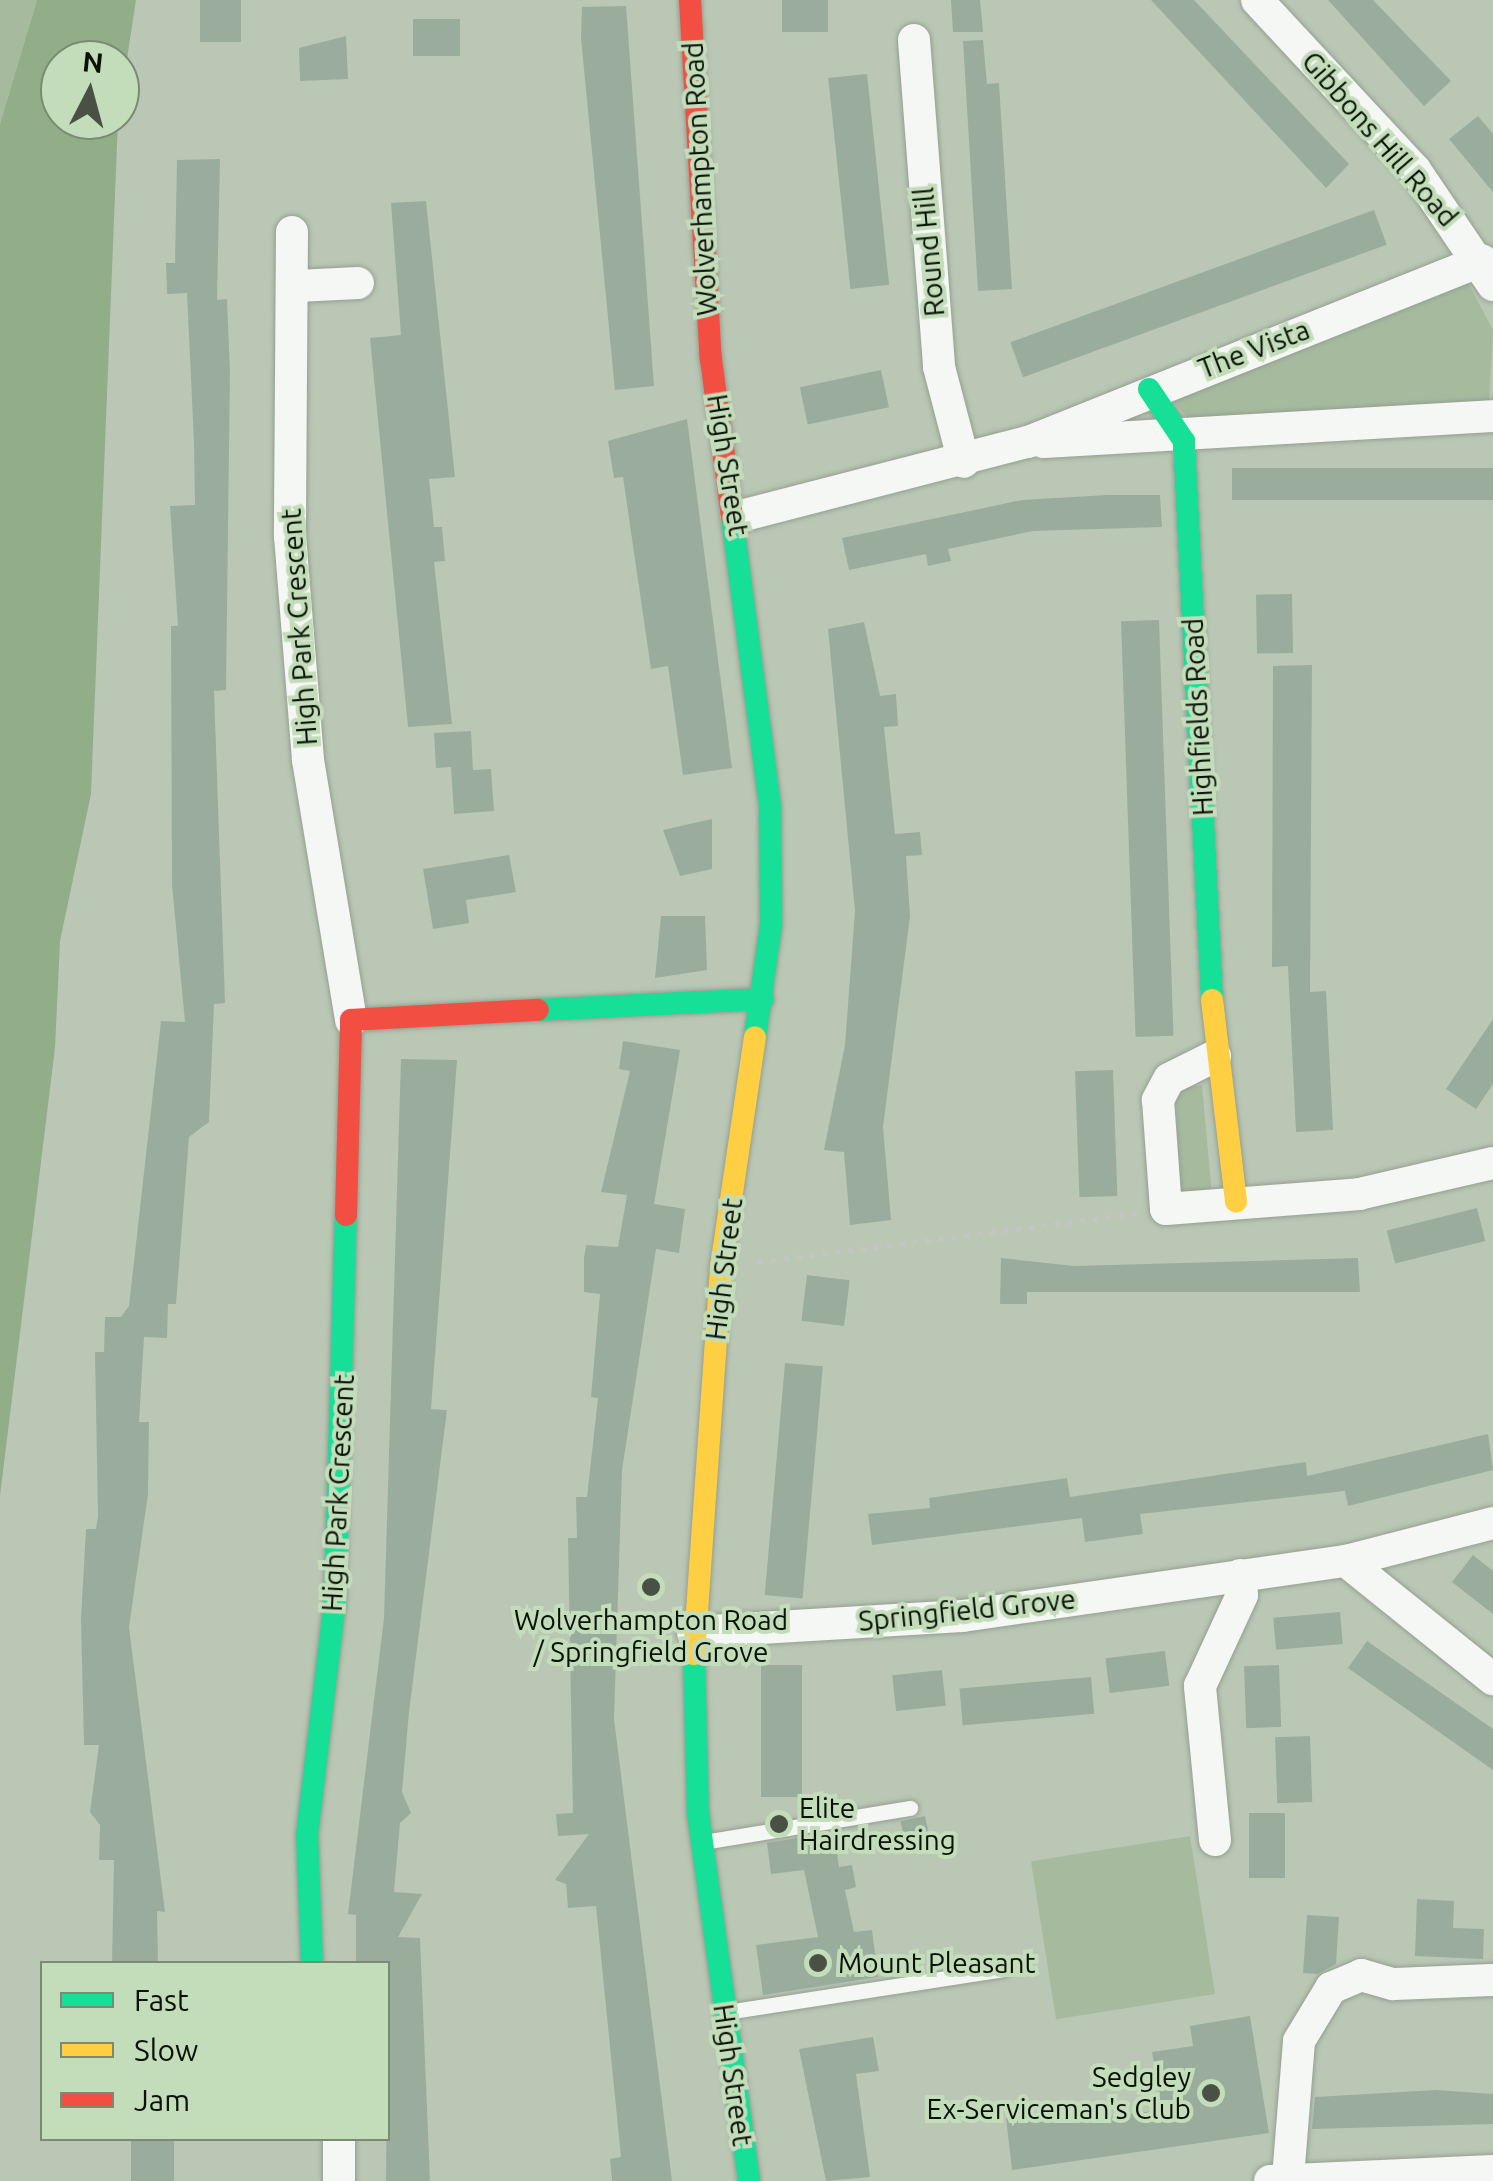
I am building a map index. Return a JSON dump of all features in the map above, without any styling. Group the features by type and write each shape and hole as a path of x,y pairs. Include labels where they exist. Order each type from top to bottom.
{"main road":[{"name":"Wolverhampton Road","path":"690,0 711,359"},
{"name":"High Street","path":"711,359 737,517 770,807 763,999 721,1267 693,1632 701,1842 749,2181"},
{"path":"1149,389 1184,440"},
{"name":"Highfields Road","path":"1184,440 1215,1056 1236,1202"},
{"path":"351,1020 763,999"},
{"name":"High Park Crescent","path":"312,1961 307,1835 336,1600 351,1020"}],"street":[{"name":"Gibbons Hill Road","path":"1257,0 1415,170 1487,273"},
{"name":"Round Hill","path":"914,40 938,367 964,462"},
{"name":"High Park Crescent","path":"292,232 296,286 290,536 308,760 351,1020"},
{"name":"The Vista","path":"737,517 964,462 1028,442 1149,389 1487,273"},
{"path":"296,286 358,283"},
{"name":"The Vista","path":"1028,442 1184,440 1493,416"},
{"path":"1215,1056 1169,1079 1158,1100 1166,1209 1359,1194 1493,1162"},
{"name":"Springfield Grove","path":"693,1632 963,1616 1346,1561 1493,1522"},
{"path":"1346,1561 1493,1679"},
{"path":"1215,1840 1200,1686 1242,1595 1240,1575"},
{"path":"1493,1980 1393,1984 1361,1975 1331,1988 1299,2041 1279,2180 1493,2171"},
{"path":"339,2141 340,2181"}],"lane":[{"path":"701,1842 910,1808"},
{"path":"724,2013 1002,1969"}],"path":[{"path":"721,1267 1166,1209"}],"green space":[{"path":"0,0 37,0 0,124"},
{"path":"37,0 136,0 130,40 40,40 40,140 117,140 91,794 60,941 55,1048 0,1496 0,124"},
{"path":"1467,281 1493,330 1489,405 1192,424 1167,392"},
{"path":"1202,1085 1212,1196 1180,1198 1176,1089"},
{"path":"1190,1836 1215,1994 1056,2019 1031,1861"}],"building":[{"path":"200,0 241,0 241,42 200,42"},
{"path":"782,0 828,0 828,32 782,32"},
{"path":"951,0 980,0 983,32 953,32"},
{"path":"1151,0 1194,0 1349,164 1326,188"},
{"path":"1328,0 1373,0 1451,81 1424,106"},
{"path":"626,6 654,386 615,390 581,38 582,7"},
{"path":"413,19 460,19 460,56 413,56"},
{"path":"346,36 348,79 300,81 299,48"},
{"path":"983,40 987,84 999,83 1012,289 978,291 963,41"},
{"path":"867,74 889,285 850,289 828,78"},
{"path":"1478,116 1493,134 1493,192 1449,139"},
{"path":"220,159 217,300 227,299 230,371 226,690 214,691 225,1003 214,1004 209,1122 189,1137 176,1304 168,1304 167,1338 144,1337 139,1422 149,1422 148,1494 129,1627 165,1912 157,1911 158,1961 112,1961 114,1860 99,1860 100,1825 90,1812 99,1745 84,1745 81,1619 86,1529 96,1529 98,1516 95,1352 104,1352 105,1317 121,1317 129,1306 161,1021 185,1022 172,885 171,626 178,626 170,506 195,505 187,293 167,294 166,263 175,263 177,160"},
{"path":"426,201 455,477 429,479 434,527 442,527 445,561 434,562 452,724 408,727 370,338 401,335 391,203"},
{"path":"1374,210 1387,245 1023,377 1010,342"},
{"path":"881,370 889,407 808,424 800,387"},
{"path":"687,419 732,768 683,775 668,666 651,669 623,477 614,478 608,441"},
{"path":"1232,468 1493,468 1493,500 1232,500"},
{"path":"1160,495 1162,527 1033,531 948,549 951,561 928,566 926,554 849,570 842,538 1022,500"},
{"path":"1292,594 1293,653 1257,654 1256,595"},
{"path":"1159,620 1174,1036 1136,1037 1121,621"},
{"path":"864,622 880,696 896,694 898,726 884,727 895,834 920,832 922,855 906,856 910,916 883,1127 891,1220 850,1225 844,1152 824,1150 845,1045 855,911 828,629"},
{"path":"1312,665 1310,992 1326,991 1333,1130 1296,1132 1288,966 1272,967 1273,666"},
{"path":"471,731 473,770 491,769 494,811 454,814 451,767 436,768 434,733"},
{"path":"712,819 712,869 680,876 663,830"},
{"path":"509,855 516,892 466,900 469,923 433,929 423,869"},
{"path":"661,916 705,916 707,970 655,978"},
{"path":"1493,1019 1493,1084 1476,1109 1446,1089"},
{"path":"623,1041 680,1050 654,1204 685,1209 679,1253 656,1249 622,1470 614,1719 672,2181 612,2181 610,2159 621,2157 596,1906 568,1908 566,1884 555,1880 589,1834 558,1836 556,1814 573,1813 568,1538 577,1538 576,1497 587,1497 598,1398 591,1397 600,1294 584,1292 584,1258 586,1245 618,1247 627,1195 601,1192 630,1071 619,1069"},
{"path":"401,1059 457,1060 431,1409 447,1410 409,1712 402,1792 411,1813 400,1823 394,1892 422,1894 398,1937 420,1938 430,2181 386,2181 386,2141 390,2141 390,1961 356,1961 356,1915 348,1914 384,1618"},
{"path":"1113,1070 1117,1196 1079,1197 1075,1071"},
{"path":"1477,1208 1485,1241 1395,1263 1387,1230"},
{"path":"1001,1258 1074,1266 1358,1258 1360,1292 1027,1292 1027,1304 1000,1304"},
{"path":"807,1275 850,1280 844,1326 801,1321"},
{"path":"785,1363 823,1366 803,1598 765,1595"},
{"path":"1488,1434 1493,1470 1348,1506 1345,1491 1140,1514 1143,1534 1085,1542 1082,1518 872,1545 868,1514 930,1508 929,1498 1067,1478 1070,1497 1306,1462 1307,1476"},
{"path":"1473,1555 1493,1571 1493,1614 1452,1582"},
{"path":"1340,1612 1343,1644 1276,1650 1273,1618"},
{"path":"1367,1641 1493,1729 1493,1770 1348,1668"},
{"path":"1165,1651 1169,1686 1110,1693 1105,1658"},
{"path":"761,1665 802,1665 802,1797 761,1797"},
{"path":"1279,1665 1281,1727 1246,1728 1244,1666"},
{"path":"942,1670 946,1706 896,1711 892,1675"},
{"path":"1091,1677 1094,1714 963,1725 960,1689"},
{"path":"1310,1736 1312,1802 1277,1803 1275,1737"},
{"path":"1249,1813 1285,1813 1285,1878 1249,1878"},
{"path":"925,1816 930,1840 906,1846 901,1821"},
{"path":"834,1832 839,1867 852,1865 856,1887 845,1890 854,1932 872,1930 878,1977 763,1995 756,1945 818,1937 804,1870 771,1874 767,1843"},
{"path":"1417,1899 1454,1901 1453,1928 1484,1929 1483,1959 1415,1956"},
{"path":"1307,1915 1339,1917 1336,1964 1318,1974 1303,1973"},
{"name":"Sedgley Ex-Serviceman's Club","path":"1250,2016 1269,2133 1012,2170 1006,2118 1065,2109 1066,2122 1162,2110 1152,2052 1193,2046 1190,2026"},
{"path":"873,2037 879,2071 856,2074 870,2177 826,2181 799,2049"},
{"path":"1436,2090 1493,2094 1493,2124 1312,2129 1315,2097"},
{"path":"131,2141 174,2141 174,2181 131,2181"}],"traffic: fast":[{"path":"1149,389 1184,441 1212,1000"},
{"path":"732,517 770,807 771,925 755,1037"},
{"path":"538,1010 763,999"},
{"path":"312,1961 307,1835 335,1600 346,1215"},
{"path":"694,1654 698,1813 749,2181"}],"traffic: slow":[{"path":"1212,1000 1236,1202"},
{"path":"694,1654 721,1267 755,1037"}],"traffic: jam":[{"path":"690,0 711,359 732,517"},
{"path":"346,1215 351,1020 538,1010"}],"place":[{"name":"Wolverhampton Road / Springfield Grove","path":"651,1587"},
{"name":"Elite Hairdressing","path":"779,1824"},
{"name":"Mount Pleasant","path":"818,1963"},
{"name":"Sedgley Ex-Serviceman's Club","path":"1211,2093"}]}
